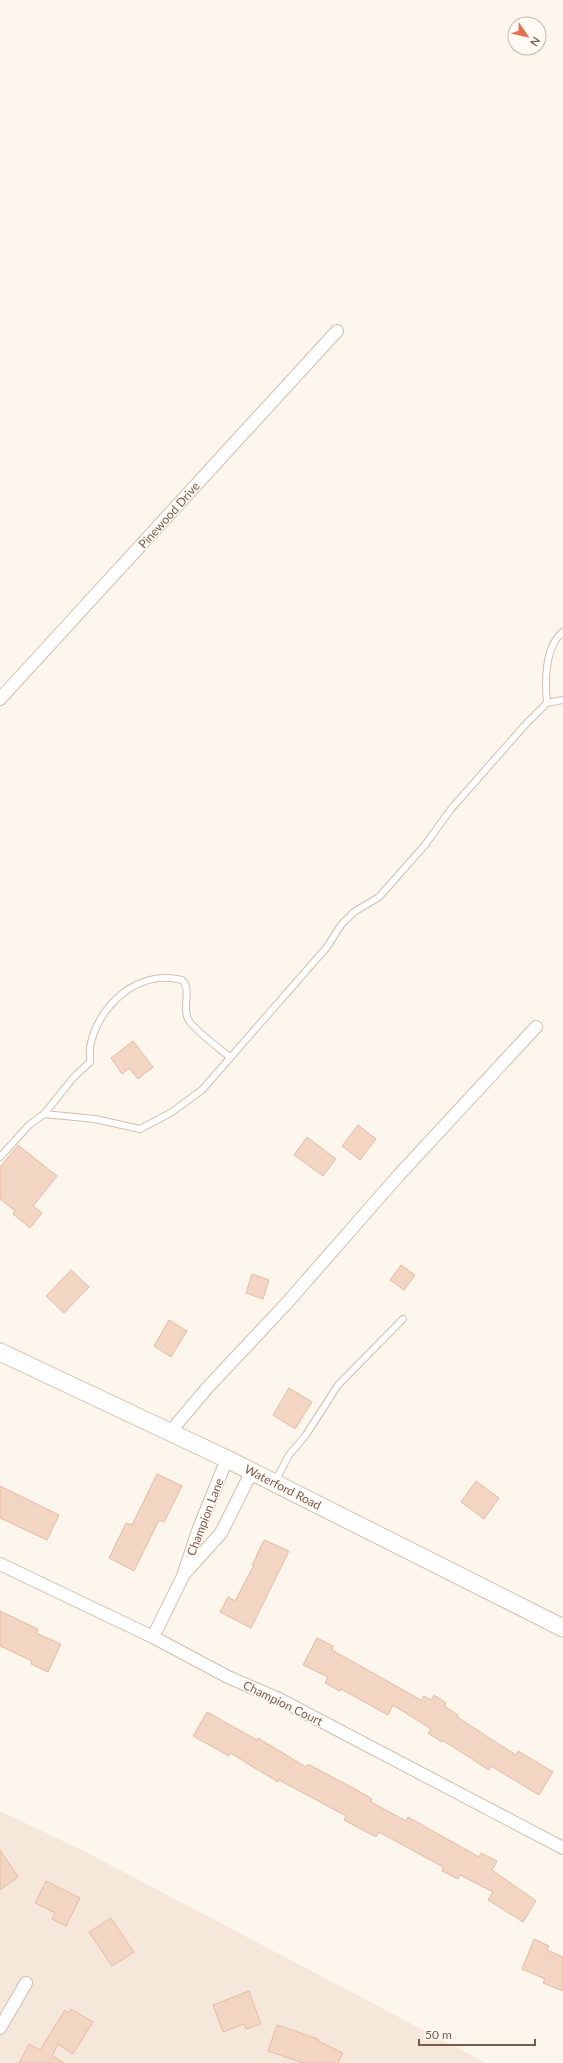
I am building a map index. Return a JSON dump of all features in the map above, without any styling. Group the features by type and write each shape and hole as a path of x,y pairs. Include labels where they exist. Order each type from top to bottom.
{"main road":[{"name":"Waterford Road","path":"0,1352 252,1471 563,1628"}],"street":[{"name":"Pinewood Drive","path":"0,699 337,331"},
{"path":"170,1432 208,1386 286,1304 398,1176 536,1027"},
{"name":"Champion Lane","path":"153,1637 183,1576 199,1528 227,1459"},
{"name":"Champion Lane","path":"183,1576 222,1533 252,1471"},
{"name":"Champion Court","path":"0,1564 153,1637 228,1677 286,1702 563,1848"},
{"path":"0,2028 26,1983"}],"lane":[{"path":"547,703 546,688 552,645 563,632"},
{"path":"44,1114 95,1119 140,1129 172,1112 202,1090 318,957 340,925 354,912 379,897 425,845 456,803 524,725 547,703 563,700"},
{"path":"0,1157 28,1125 44,1114 74,1077 90,1062 89,1048 98,1021 107,1008 121,995 142,982 159,978 182,980 187,988 185,1007 188,1020 230,1057"},
{"path":"275,1483 289,1455 306,1434 338,1385 403,1319"}],"shaded area":[{"path":"0,1811 84,1851 486,2063 0,2063"}],"building":[{"path":"133,1041 153,1067 138,1079 129,1068 122,1074 111,1058"},
{"path":"358,1125 376,1139 360,1160 342,1146"},
{"path":"307,1137 336,1159 323,1176 294,1155"},
{"path":"18,1145 57,1176 33,1206 42,1213 30,1228 13,1214 15,1211 0,1199 0,1167"},
{"path":"401,1265 415,1275 404,1290 390,1280"},
{"path":"71,1270 89,1287 64,1313 46,1296"},
{"path":"252,1274 269,1280 263,1299 246,1293"},
{"path":"169,1320 187,1331 171,1357 154,1346"},
{"path":"289,1388 312,1402 295,1429 273,1415"},
{"path":"157,1474 182,1486 164,1522 159,1520 134,1571 109,1558 126,1523 132,1525"},
{"path":"476,1481 499,1498 484,1519 461,1502"},
{"path":"0,1486 59,1515 47,1540 0,1518"},
{"path":"264,1540 289,1551 251,1628 220,1612 228,1597 235,1601 254,1565 252,1565"},
{"path":"0,1611 38,1629 36,1633 61,1644 48,1672 31,1664 32,1661 0,1646"},
{"path":"317,1638 333,1646 332,1650 421,1700 424,1696 431,1700 434,1695 446,1703 444,1706 458,1715 457,1717 516,1755 518,1751 553,1772 539,1795 491,1766 489,1770 442,1740 442,1742 428,1733 431,1729 393,1705 388,1715 341,1689 340,1691 325,1683 328,1677 303,1665"},
{"path":"207,1712 257,1740 258,1738 306,1767 308,1764 364,1794 372,1799 371,1802 406,1821 408,1817 479,1857 481,1853 497,1861 492,1870 536,1901 523,1922 488,1900 493,1892 460,1875 458,1879 442,1871 443,1867 379,1832 376,1837 344,1820 346,1816 279,1780 278,1782 230,1753 229,1756 193,1736"},
{"path":"0,1850 18,1877 0,1890"},
{"path":"46,1881 80,1898 66,1926 52,1919 55,1913 35,1903"},
{"path":"111,1918 134,1952 112,1966 89,1932"},
{"path":"534,1939 549,1946 547,1950 563,1957 563,1991 543,1983 545,1979 522,1969"},
{"path":"249,1991 261,2024 246,2029 244,2024 223,2032 213,2005"},
{"path":"71,2009 93,2022 73,2054 58,2044 52,2056 64,2063 19,2063 29,2044 40,2050 65,2010 69,2013"},
{"path":"277,2025 318,2039 318,2041 343,2053 338,2063 303,2063 268,2051"}]}
